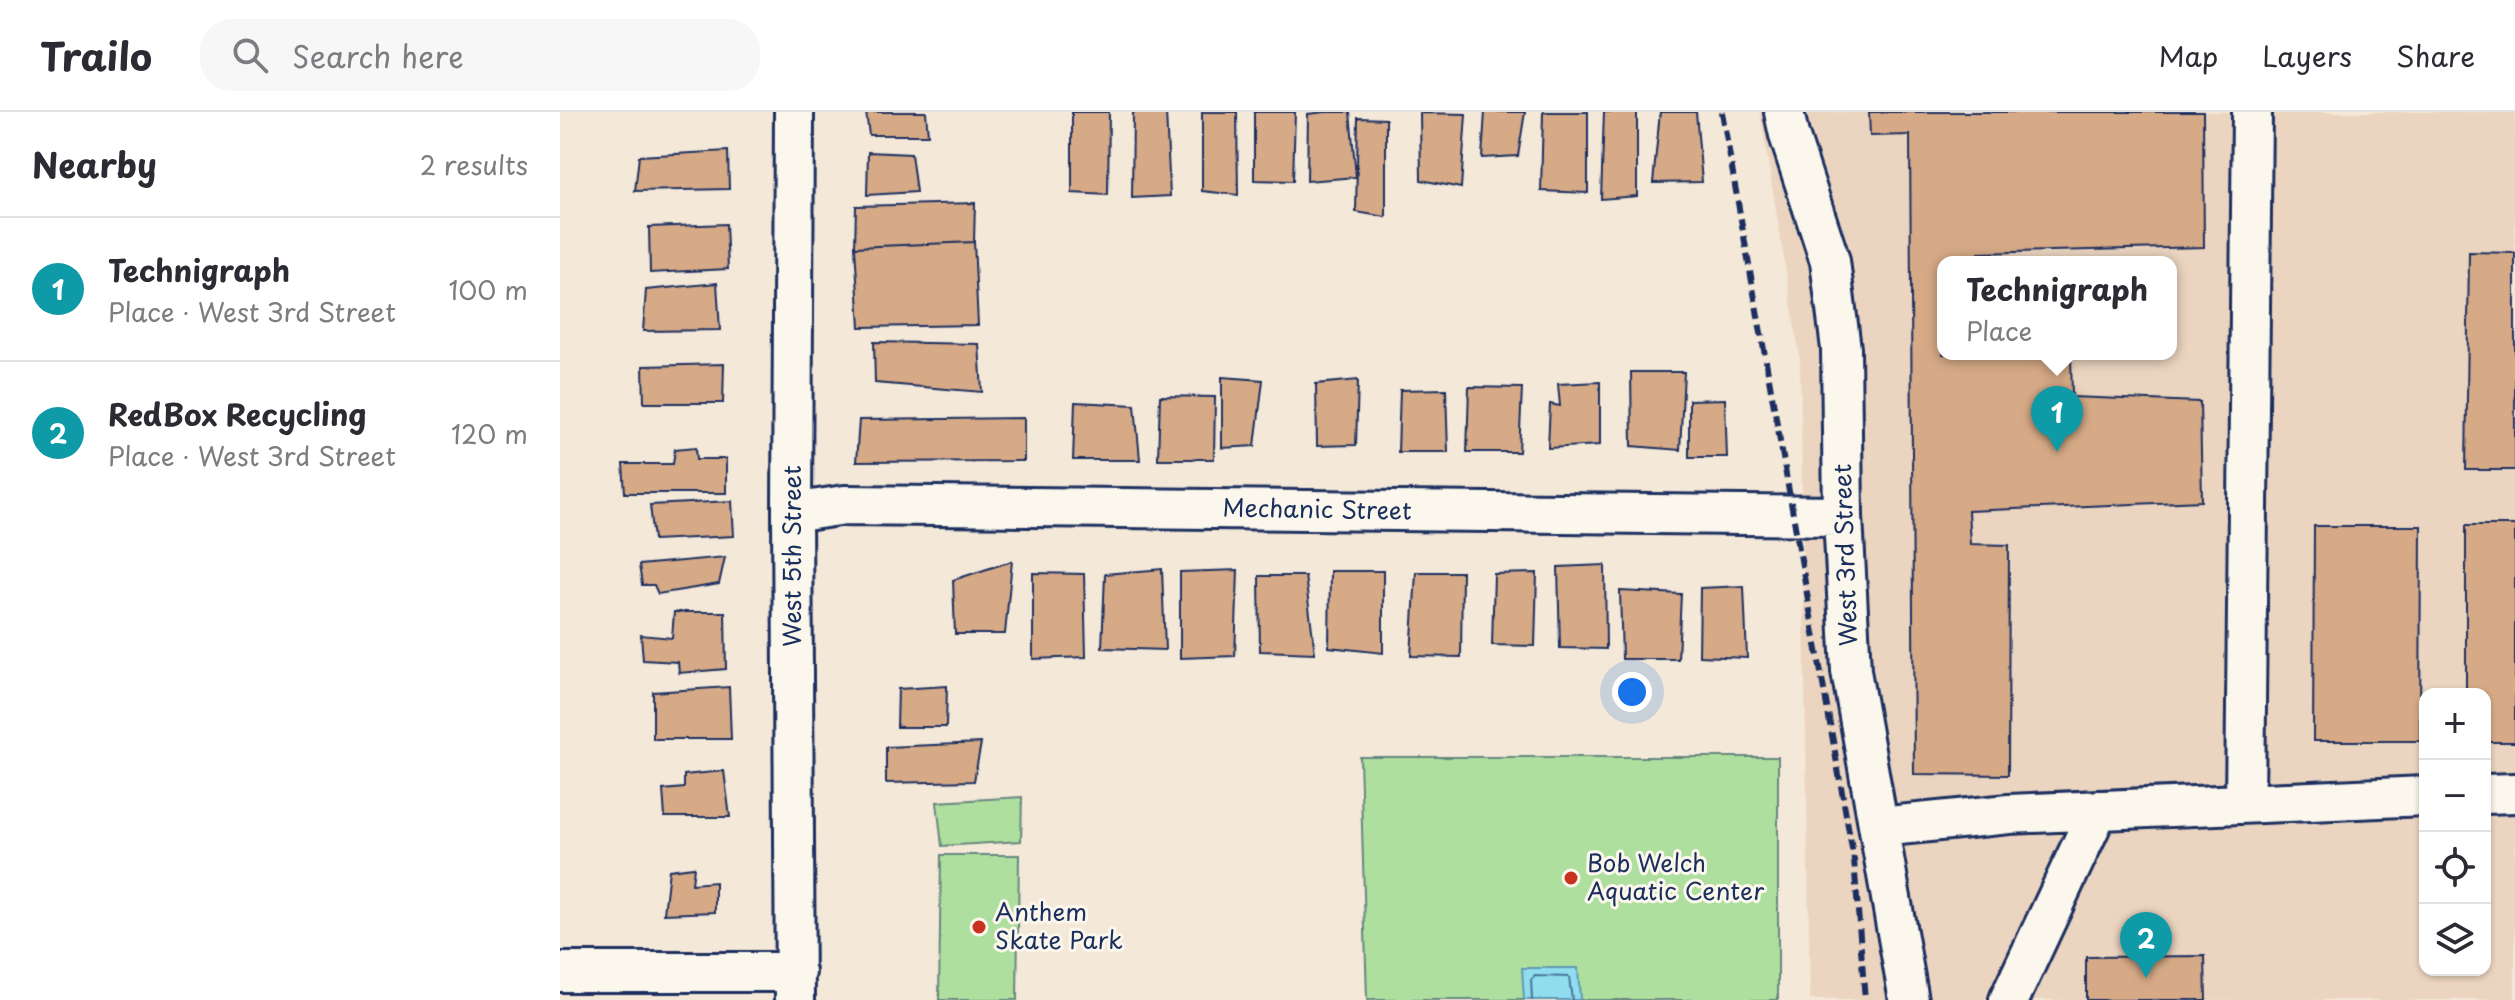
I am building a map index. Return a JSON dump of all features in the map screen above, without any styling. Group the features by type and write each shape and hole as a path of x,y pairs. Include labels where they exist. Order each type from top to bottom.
{"street":[{"name":"West 5th Street","path":"794,112 792,513 796,986"},
{"name":"West 3rd Street","path":"1784,112 1830,261 1841,349 1843,516 1851,671 1909,1000"},
{"path":"2245,803 2252,112"},
{"name":"Mechanic Street","path":"792,513 845,505 1843,516"},
{"path":"2491,794 2515,793"},
{"path":"1879,827 2009,814 2419,796"},
{"path":"2009,1000 2098,810"},
{"path":"560,972 796,986"}],"shaded area":[{"path":"1760,112 2515,112 2515,1000 1810,1000 1800,358"}],"green space":[{"name":"Bob Welch Aquatic Center","path":"1360,757 1778,757 1778,1000 1367,1000"},
{"path":"1022,797 1021,841 942,846 937,802"},
{"name":"Anthem Skate Park","path":"941,855 1019,855 1017,1000 939,1000"}],"water":[{"path":"1522,968 1578,968 1580,1000 1524,1000"}],"building":[{"path":"866,112 926,112 928,135 869,135"},
{"path":"1072,112 1109,112 1108,195 1072,193"},
{"path":"1133,112 1166,112 1170,196 1132,198"},
{"path":"1202,112 1237,112 1238,195 1202,191"},
{"path":"1254,112 1295,112 1293,181 1254,180"},
{"path":"1350,112 1356,177 1307,181 1308,114"},
{"path":"1485,112 1525,112 1518,156 1482,158"},
{"path":"1543,112 1588,112 1588,193 1541,191"},
{"path":"1604,112 1637,112 1637,196 1601,199"},
{"path":"1660,112 1696,112 1702,182 1653,183"},
{"path":"1869,112 2203,112 2204,247 1937,256 1937,360 2071,360 2072,397 2200,402 2202,501 1968,511 1970,544 2009,545 2008,775 1914,774 1910,135 1870,136"},
{"path":"1420,113 1466,114 1461,188 1421,180"},
{"path":"1358,118 1386,119 1386,217 1356,212"},
{"path":"728,151 729,189 635,191 639,156"},
{"path":"868,152 911,154 916,192 867,195"},
{"path":"975,203 974,242 855,247 856,206"},
{"path":"726,224 728,269 650,273 649,227"},
{"path":"974,242 978,325 860,327 855,247"},
{"path":"2469,252 2515,253 2515,470 2466,470"},
{"path":"717,283 720,330 643,331 646,290"},
{"path":"874,342 979,344 982,392 875,383"},
{"path":"724,364 723,403 644,403 643,366"},
{"path":"1631,372 1684,372 1680,450 1632,446"},
{"path":"1222,377 1263,380 1255,446 1222,448"},
{"path":"1358,380 1356,445 1317,446 1316,384"},
{"path":"1600,382 1600,445 1548,448 1550,404 1560,406 1558,384"},
{"path":"1469,387 1522,388 1519,452 1467,452"},
{"path":"1446,389 1448,452 1398,452 1400,390"},
{"path":"1160,396 1215,397 1214,459 1158,459"},
{"path":"1725,399 1727,457 1689,457 1689,400"},
{"path":"1075,402 1135,405 1140,460 1073,460"},
{"path":"1024,418 1024,461 856,462 859,420"},
{"path":"696,447 697,459 726,459 726,493 625,493 623,464 673,464 675,449"},
{"path":"732,501 734,536 654,540 650,505"},
{"path":"2466,525 2515,525 2515,742 2491,742 2491,688 2466,688"},
{"path":"2314,526 2421,526 2419,741 2313,741"},
{"path":"725,557 719,584 658,594 654,585 642,585 639,565"},
{"path":"1012,561 1005,634 955,634 953,580"},
{"path":"1605,565 1606,649 1560,648 1558,567"},
{"path":"1162,569 1165,650 1102,648 1105,574"},
{"path":"1238,570 1235,656 1180,658 1180,572"},
{"path":"1330,571 1383,571 1383,653 1329,647"},
{"path":"1416,572 1462,572 1461,657 1411,656"},
{"path":"1033,573 1084,574 1086,657 1033,659"},
{"path":"1537,573 1535,646 1492,645 1494,574"},
{"path":"1259,576 1305,576 1315,653 1260,651"},
{"path":"1744,586 1747,658 1699,656 1700,588"},
{"path":"1620,591 1681,594 1678,659 1622,659"},
{"path":"674,612 725,612 726,669 679,673 678,662 643,660 641,635 672,638"},
{"path":"947,686 946,727 897,727 898,689"},
{"path":"729,687 731,739 653,739 653,692"},
{"path":"981,743 974,781 886,783 886,747"},
{"path":"724,771 730,817 665,817 663,790 684,788 684,775"},
{"path":"694,867 692,884 715,882 715,912 664,914 669,870"},
{"path":"2205,956 2206,1000 2086,1000 2086,957"}],"railway":[{"path":"1722,112 1854,860 1865,1000"}],"place":[{"name":"Technigraph","path":"2057,452"},
{"name":"Bob Welch Aquatic Center","path":"1571,878"},
{"name":"Anthem Skate Park","path":"979,927"},
{"name":"RedBox Recycling","path":"2146,978"}]}
